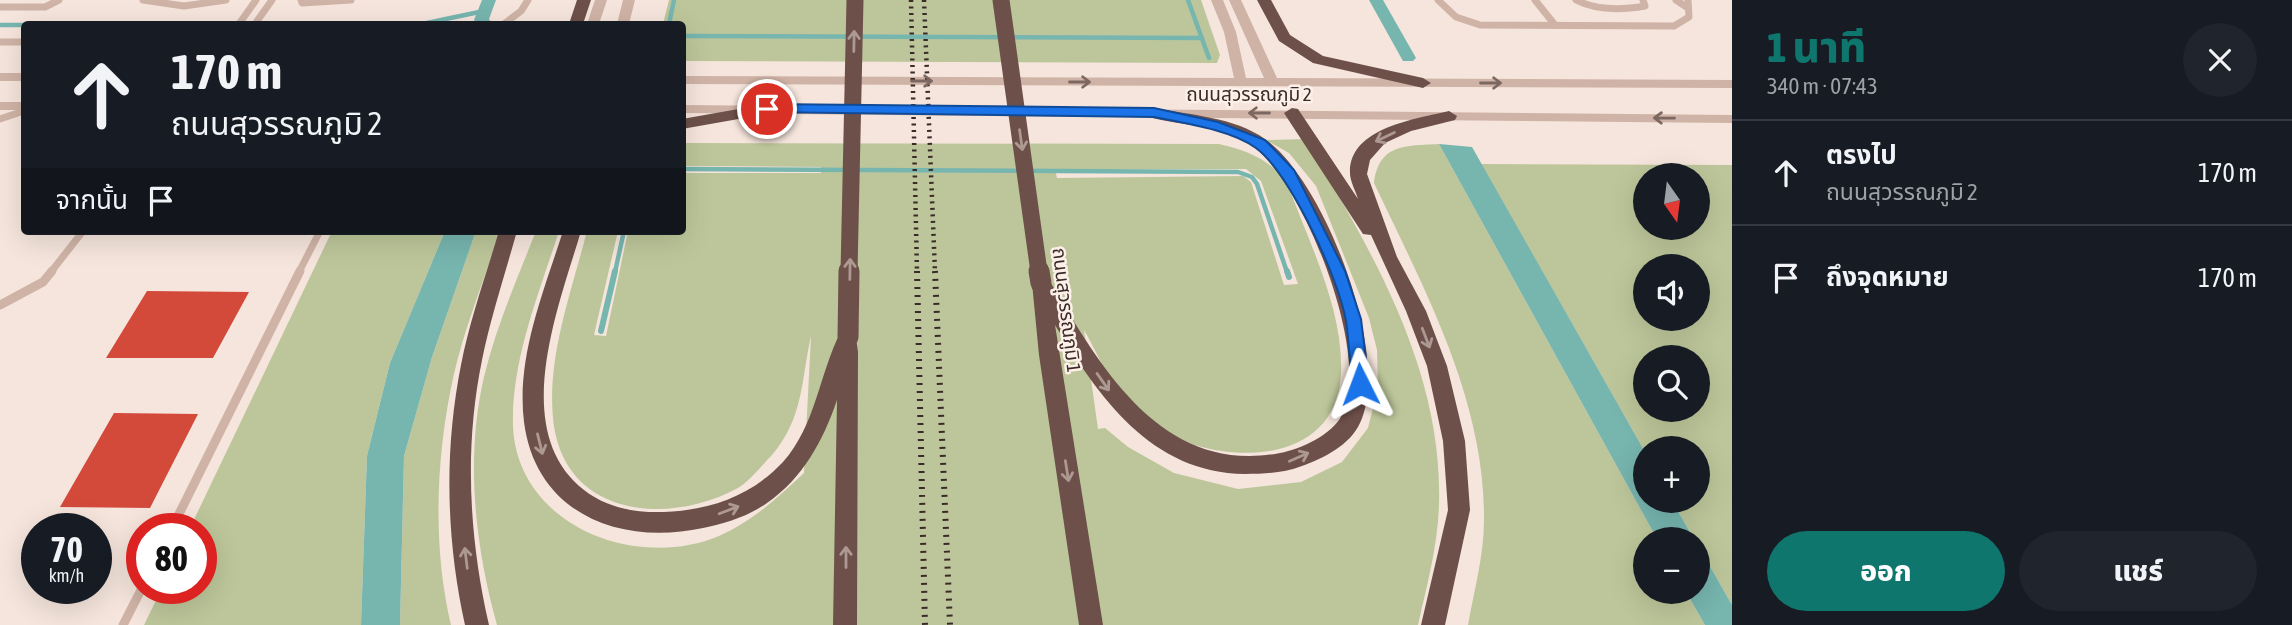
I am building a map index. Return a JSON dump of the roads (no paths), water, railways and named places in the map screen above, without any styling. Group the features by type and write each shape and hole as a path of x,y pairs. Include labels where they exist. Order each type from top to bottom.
{"highway":[{"path":"577,21 584,0"},
{"path":"845,625 855,0"},
{"name":"ถนนสุวรรณภูมิ 1","path":"1001,0 1049,355 1091,625"},
{"path":"1264,0 1276,28 1284,38 1318,60 1423,83"},
{"path":"686,123 767,109"},
{"path":"1041,282 1112,394 1144,430 1185,454 1240,467 1287,462 1322,447 1351,420 1360,384 1359,350 1353,319 1338,271 1289,174 1260,144 1213,125 1154,113"},
{"path":"1293,113 1388,257 1416,312 1437,366 1454,440 1459,510 1433,625"},
{"path":"1388,257 1358,174 1359,160 1366,148 1377,139 1450,116"},
{"path":"477,625 464,535 461,437 468,378 507,235"},
{"path":"487,306 519,235"},
{"path":"571,235 538,351 534,377 535,423 542,455 565,491 588,509 625,522 667,524 712,517 752,501 792,466 812,435 848,337"}],"street":[{"path":"594,21 601,0"},
{"path":"624,21 629,0"},
{"path":"1217,0 1230,32 1241,83"},
{"path":"1235,0 1273,83"},
{"path":"0,77 21,77"},
{"name":"ถนนสุวรรณภูมิ 2","path":"686,80 1732,84"},
{"path":"0,106 21,109"},
{"name":"ถนนสุวรรณภูมิ 2","path":"686,109 1732,119"}],"lane":[{"path":"0,7 45,7 59,0"},
{"path":"144,0 156,4 205,4 226,0"},
{"path":"241,21 256,0"},
{"path":"257,21 272,0"},
{"path":"301,0 302,3 313,5 351,0"},
{"path":"508,21 521,11 528,0"},
{"path":"1438,0 1447,12 1462,22 1480,25 1674,26 1689,17 1688,0"},
{"path":"1535,0 1555,25"},
{"path":"1576,0 1585,6 1635,8 1645,6 1643,0"},
{"path":"1676,0 1688,8"},
{"path":"0,42 21,42"},
{"path":"0,119 21,110"},
{"path":"0,305 43,282 80,235"},
{"path":"179,513 318,235"},
{"path":"123,625 134,604"}],"water":[{"path":"1439,144 1472,147 1636,436 1633,436 1633,496"},
{"path":"443,235 475,235 432,357 404,456 400,625 361,625 367,456 390,363"},
{"path":"1643,513 1679,513 1687,527 1650,527"},
{"path":"1710,566 1732,605 1732,625 1705,625 1693,604 1710,604"}],"waterway":[{"path":"482,21 489,0"},
{"path":"670,21 674,0"},
{"path":"1188,0 1202,38"},
{"path":"1376,0 1408,58"},
{"path":"436,21 484,11"},
{"path":"0,25 21,25"},
{"path":"686,36 1202,38"},
{"path":"1202,38 1209,58"},
{"path":"686,169 1238,172 1252,177 1257,184 1287,272"},
{"path":"615,272 623,235"},
{"path":"601,331 615,271"},
{"path":"1287,271 1289,277"}],"railway":[{"path":"911,0 917,272"},
{"path":"924,0 935,272"},
{"path":"917,271 925,625"},
{"path":"935,271 950,625"}]}
